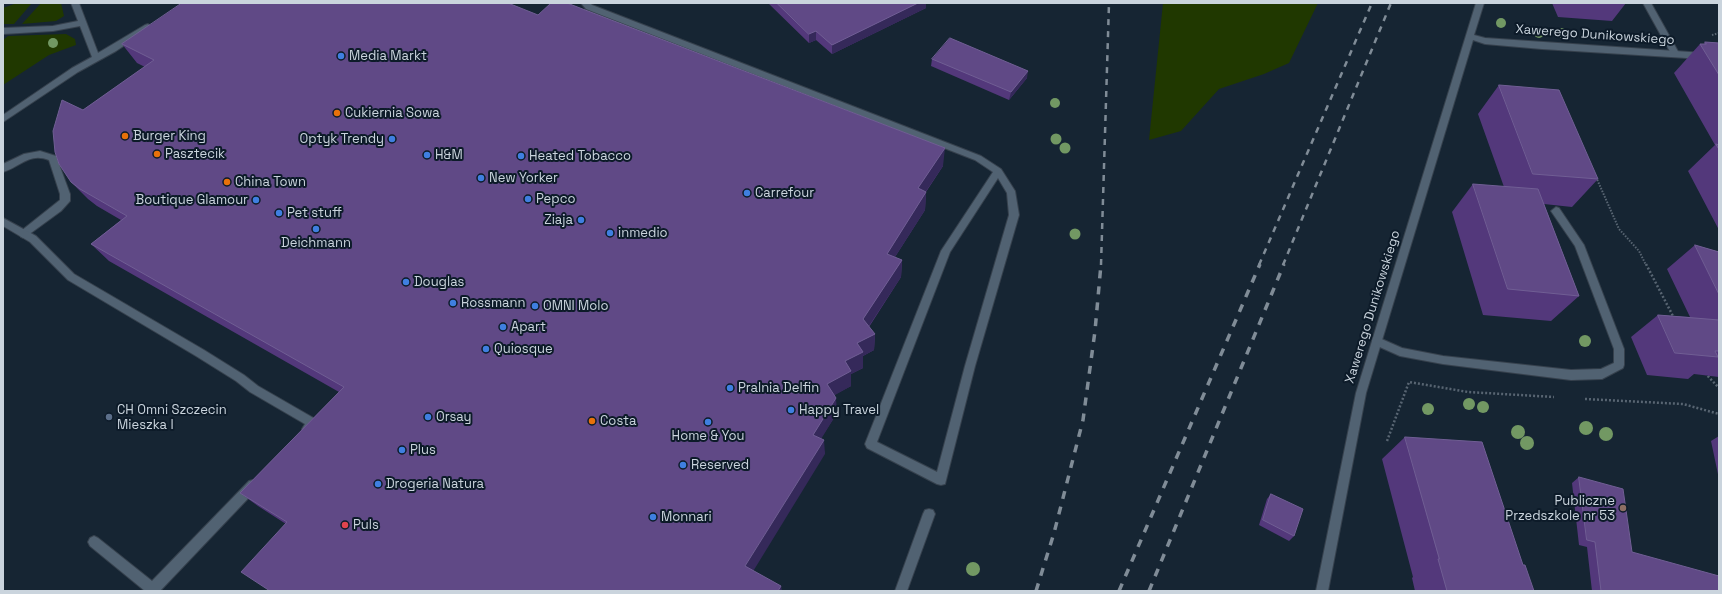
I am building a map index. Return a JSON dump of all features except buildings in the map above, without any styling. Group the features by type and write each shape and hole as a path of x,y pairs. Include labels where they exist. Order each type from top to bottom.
{"street":[{"path":"75,3 96,58"},
{"path":"585,3 589,7 978,158 998,171 1012,193 1014,215 970,366 941,480 871,444 946,252 998,171"},
{"name":"Xawerego Dunikowskiego","path":"1322,591 1361,393 1480,3"},
{"path":"1647,3 1676,55"},
{"path":"3,31 55,28 83,22"},
{"path":"3,119 75,70 113,49 154,23"},
{"name":"Xawerego Dunikowskiego","path":"1470,37 1485,41 1542,46 1719,57"},
{"path":"3,170 23,158 36,154 47,155 53,158 59,176 65,201 24,234"},
{"path":"1377,341 1400,352 1443,360 1571,375 1602,374 1619,365 1619,349 1579,245 1556,212"},
{"path":"3,222 33,239 71,277 200,353 254,388 313,423 297,439"},
{"path":"94,542 153,590 260,478"},
{"path":"901,591 929,514"}],"path":[{"path":"1591,172 1596,177 1619,229 1639,251 1674,319"},
{"path":"1704,371 1719,388"},
{"path":"1387,440 1409,382 1468,392 1557,397"},
{"path":"1581,398 1684,404 1719,414"}],"green space":[{"path":"17,3 32,3 14,24 3,24 3,8"},
{"path":"41,3 61,3 64,16 56,21 22,24"},
{"path":"1163,3 1318,3 1289,63 1264,74 1219,89 1181,131 1149,140"},
{"path":"66,34 75,39 76,45 49,55 3,85 3,40 8,36"}],"railway":[{"path":"1101,265 1109,3"},
{"path":"1259,265 1372,3"},
{"path":"1283,265 1391,3"},
{"path":"1036,591 1054,533 1083,420 1095,331 1101,264"},
{"path":"1119,591 1260,264"},
{"path":"1149,591 1284,264"}],"place":[{"name":"Media Markt","path":"341,56"},
{"name":"Cukiernia Sowa","path":"337,113"},
{"name":"Burger King","path":"125,136"},
{"name":"Optyk Trendy","path":"392,139"},
{"name":"Pasztecik","path":"157,154"},
{"name":"H&M","path":"427,155"},
{"name":"Heated Tobacco","path":"521,156"},
{"name":"New Yorker","path":"481,178"},
{"name":"China Town","path":"227,182"},
{"name":"Carrefour","path":"747,193"},
{"name":"Pepco","path":"528,199"},
{"name":"Boutique Glamour","path":"256,200"},
{"name":"Pet stuff","path":"279,213"},
{"name":"Ziaja","path":"581,220"},
{"name":"Deichmann","path":"316,229"},
{"name":"inmedio","path":"610,233"},
{"name":"Douglas","path":"406,282"},
{"name":"Rossmann","path":"453,303"},
{"name":"OMNI Molo","path":"535,306"},
{"name":"Apart","path":"503,327"},
{"name":"Quiosque","path":"486,349"},
{"name":"Pralnia Delfin","path":"730,388"},
{"name":"Happy Travel","path":"791,410"},
{"name":"CH Omni Szczecin Mieszka I","path":"109,417"},
{"name":"Orsay","path":"428,417"},
{"name":"Costa","path":"592,421"},
{"name":"Home & You","path":"708,422"},
{"name":"Plus","path":"402,450"},
{"name":"Reserved","path":"683,465"},
{"name":"Drogeria Natura","path":"378,484"},
{"name":"Publiczne Przedszkole nr 53","path":"1623,508"},
{"name":"Monnari","path":"653,517"},
{"name":"Puls","path":"345,525"}]}
